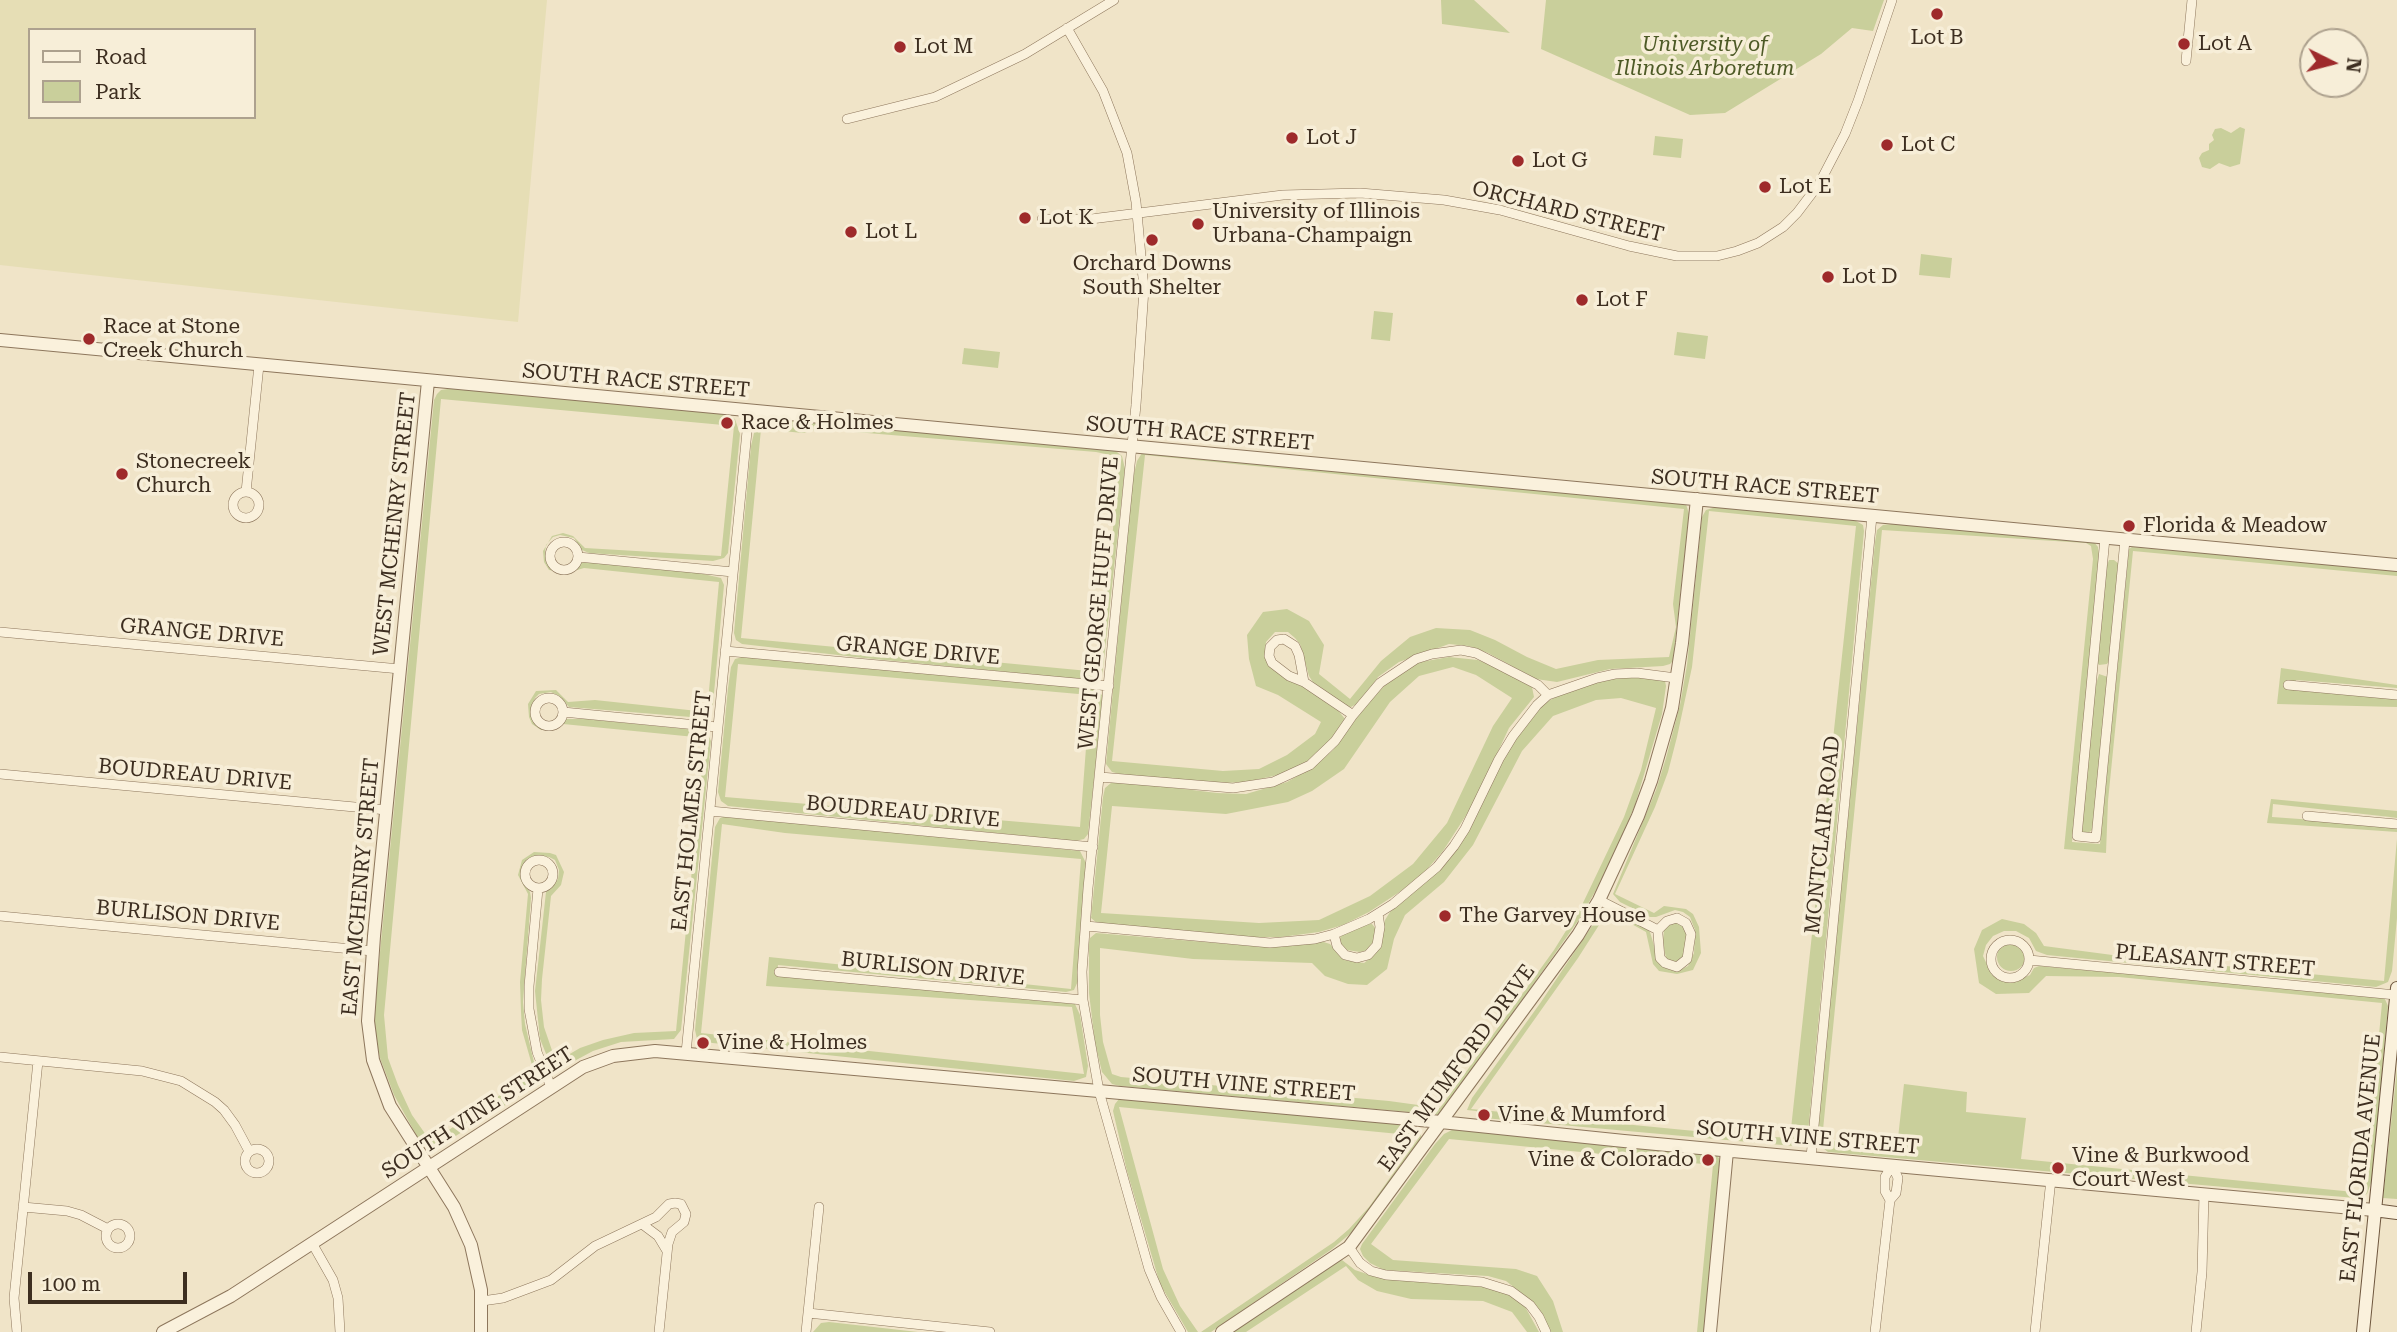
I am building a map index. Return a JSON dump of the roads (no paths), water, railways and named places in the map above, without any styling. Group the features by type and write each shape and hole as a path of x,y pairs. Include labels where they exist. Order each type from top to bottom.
{"street":[{"path":"847,118 935,96 1025,54 1114,0"},
{"name":"ORCHARD STREET","path":"1042,219 1091,219 1283,195 1370,193 1444,200 1500,210 1677,257 1706,257 1737,251 1758,243 1783,227 1819,184 1840,145 1858,101 1892,0"},
{"path":"2186,61 2192,0"},
{"name":"WEST GEORGE HUFF DRIVE","path":"1067,28 1091,68 1116,120 1127,153 1138,214 1144,289 1086,926 1083,1000 1099,1091 1149,1269 1181,1332"},
{"name":"SOUTH RACE STREET","path":"0,340 2397,565"},
{"path":"246,492 259,365"},
{"name":"WEST MCHENRY STREET","path":"400,669 428,382"},
{"name":"EAST HOLMES STREET","path":"687,1053 749,411"},
{"name":"EAST MUMFORD DRIVE","path":"1222,1332 1349,1247 1578,935 1600,900 1638,816 1672,708 1682,643 1697,499"},
{"name":"MONTCLAIR ROAD","path":"1811,1157 1872,516"},
{"path":"2105,538 2077,836 2096,838 2125,540"},
{"path":"578,557 733,572"},
{"name":"GRANGE DRIVE","path":"0,632 400,669"},
{"path":"1304,682 1295,646 1284,639 1273,643 1269,656 1272,663 1353,715"},
{"name":"GRANGE DRIVE","path":"725,651 1109,686"},
{"path":"1100,777 1233,788 1273,782 1302,770 1323,755 1380,683 1396,671 1416,659 1448,651 1469,652 1487,658 1538,685 1548,695"},
{"name":"EAST MCHENRY STREET","path":"400,669 368,1021 373,1060 390,1106 464,1225 477,1264 482,1301 481,1332"},
{"path":"2093,669 2113,671"},
{"path":"1086,926 1270,943 1315,939 1334,934 1378,914 1419,883 1454,846 1513,736 1548,695 1563,688 1615,674 1656,674 1676,678"},
{"path":"2288,685 2397,695"},
{"path":"564,712 717,727"},
{"name":"BOUDREAU DRIVE","path":"0,774 387,810"},
{"name":"BOUDREAU DRIVE","path":"710,811 1093,847"},
{"path":"2307,816 2397,824"},
{"path":"538,889 529,1009 537,1052 551,1087"},
{"path":"1600,900 1658,930"},
{"path":"1334,934 1337,946 1345,955 1357,958 1368,954 1377,945 1380,927 1378,914"},
{"name":"BURLISON DRIVE","path":"0,916 373,951"},
{"path":"1676,918 1686,923 1691,934 1689,952 1682,965 1671,966 1660,958 1658,930 1671,919 1676,918"},
{"path":"2004,940 2010,940 2017,941 2026,948 2029,960 2028,967 2019,976 2007,978 1996,972 1991,960 1994,948 2004,940"},
{"name":"PLEASANT STREET","path":"2029,960 2396,995"},
{"name":"BURLISON DRIVE","path":"779,972 1083,1000"},
{"name":"EAST FLORIDA AVENUE","path":"2363,1332 2397,988"},
{"name":"SOUTH VINE STREET","path":"163,1332 231,1296 583,1067 612,1056 654,1051 1442,1122 2397,1213"},
{"path":"0,1057 142,1071 181,1080 224,1110 249,1151"},
{"path":"17,1332 15,1298 38,1061"},
{"path":"1710,1332 1727,1151"},
{"path":"1875,1332 1890,1200 1896,1193 1898,1178 1892,1165"},
{"path":"2035,1332 2051,1179"},
{"path":"2196,1332 2202,1272 2204,1194"},
{"path":"482,1301 503,1298 551,1280 603,1241 656,1217 671,1203 681,1205 685,1209 684,1222 672,1232 667,1251 659,1332"},
{"path":"23,1207 67,1211 108,1229"},
{"path":"807,1332 818,1207"},
{"path":"642,1224 658,1236 667,1251"},
{"path":"312,1243 333,1280 338,1298 340,1332"},
{"path":"1349,1247 1360,1263 1371,1271 1386,1275 1482,1282 1511,1291 1531,1305 1546,1332"},
{"path":"808,1313 990,1332"}],"place":[{"name":"Lot B","path":"1937,14"},
{"name":"Lot A","path":"2184,44"},
{"name":"Lot M","path":"900,47"},
{"name":"Lot J","path":"1292,138"},
{"name":"Lot C","path":"1887,145"},
{"name":"Lot G","path":"1518,161"},
{"name":"Lot E","path":"1765,187"},
{"name":"Lot K","path":"1025,218"},
{"name":"University of Illinois Urbana-Champaign","path":"1198,224"},
{"name":"Lot L","path":"851,232"},
{"name":"Orchard Downs South Shelter","path":"1152,240"},
{"name":"Lot D","path":"1828,277"},
{"name":"Lot F","path":"1582,300"},
{"name":"Race at Stone Creek Church","path":"89,339"},
{"name":"Race & Holmes","path":"727,423"},
{"name":"Stonecreek Church","path":"122,474"},
{"name":"Florida & Meadow","path":"2129,526"},
{"name":"The Garvey House","path":"1445,916"},
{"name":"Vine & Holmes","path":"703,1043"},
{"name":"Vine & Mumford","path":"1484,1115"},
{"name":"Vine & Colorado","path":"1708,1160"},
{"name":"Vine & Burkwood Court West","path":"2058,1168"}],"park label":[{"name":"University of Illinois Arboretum","path":"1705,57"}]}
